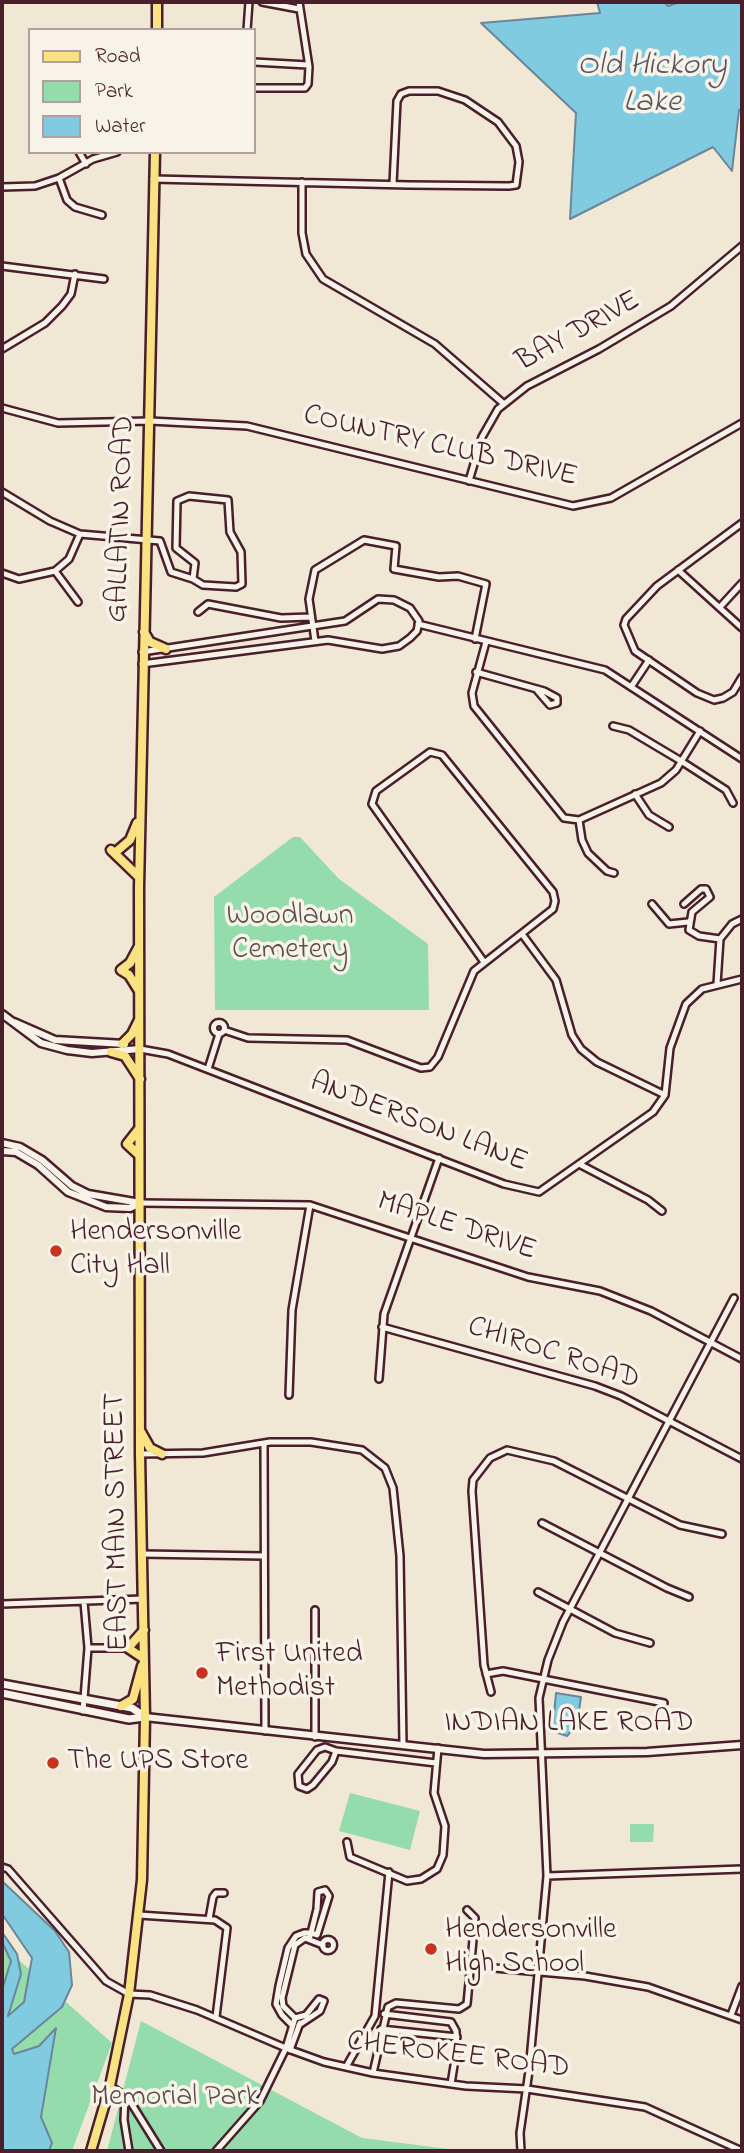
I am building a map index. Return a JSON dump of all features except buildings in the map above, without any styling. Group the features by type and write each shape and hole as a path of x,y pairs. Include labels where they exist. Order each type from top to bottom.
{"main road":[{"path":"157,28 158,2"},
{"name":"GALLATIN ROAD","path":"139,882 155,154"},
{"path":"143,629 150,642 166,649"},
{"path":"140,817 130,840 114,850 139,882 140,1079"},
{"path":"139,945 132,961 121,970 129,975 139,991"},
{"path":"122,1044 132,1034 140,1017"},
{"path":"111,1052 128,1058 140,1079"},
{"name":"EAST MAIN STREET","path":"91,2151 110,2086 129,1994 139,1915 145,1717 140,1454 141,1203 138,1155 127,1144 135,1138 139,1127 140,1079"},
{"path":"140,1430 150,1448 162,1454"},
{"path":"121,1706 133,1699 143,1661 128,1648 144,1630"},
{"path":"2,1684 132,1708 145,1717"},
{"path":"28,1698 29,1689"},
{"path":"2,1693 129,1719 145,1717"}],"street":[{"path":"247,28 249,2"},
{"path":"262,2 299,9"},
{"path":"256,88 305,88 309,79 299,2"},
{"path":"256,62 308,65"},
{"path":"153,179 393,184 516,185 519,162 516,146 498,122 465,100 418,89 401,94 397,101 393,184"},
{"path":"80,154 86,164"},
{"path":"2,187 35,186 112,154"},
{"path":"59,178 67,200 75,207 102,215"},
{"path":"302,182 305,248 312,267 323,279 435,344 504,404"},
{"name":"BAY DRIVE","path":"469,481 482,437 504,404 527,386 599,349 671,306 742,246"},
{"path":"2,266 104,279"},
{"path":"2,349 45,323 62,306 71,294 75,274"},
{"name":"COUNTRY CLUB DRIVE","path":"2,408 58,423 149,421 247,426 531,498 573,506 591,505 611,498 742,423"},
{"path":"2,492 80,534 160,541 171,572 203,585 242,584 242,552 230,532 228,499 189,496 177,501 176,548 195,563 193,579"},
{"path":"742,523 657,586 626,619 624,625 635,651 697,693 714,700 733,692 742,677"},
{"path":"2,573 19,579 55,571 69,559 80,534"},
{"path":"315,641 309,599 315,570 364,540 396,546 394,569 439,577 457,576 486,584 475,639"},
{"path":"678,570 696,589 721,606 742,628"},
{"path":"55,571 78,602"},
{"path":"721,606 742,583"},
{"path":"142,652 345,621 377,599 394,600 418,615 417,631 399,646 382,649 344,641 315,641 142,664"},
{"path":"198,612 208,604 281,618 310,617"},
{"path":"418,624 605,670 742,758"},
{"path":"486,642 472,693 479,715 564,818 579,820 662,782 681,761 700,731"},
{"path":"631,687 649,660"},
{"path":"476,672 537,690"},
{"path":"613,726 629,730 681,761 726,790 733,803"},
{"path":"208,1069 222,1032 248,1038 347,1041 427,1068 436,1062 468,981 484,962 553,909 553,892 442,755 435,752 426,753 376,791 372,804 484,962"},
{"path":"635,794 649,815 669,827"},
{"path":"579,820 582,840 588,853 607,871 614,873"},
{"path":"684,904 701,889 710,894 710,897 692,912 688,922 692,933 720,939"},
{"path":"652,904 669,924 688,922"},
{"path":"718,984 720,939 732,924 742,919"},
{"path":"522,934 556,980 572,1035 581,1049 592,1059 664,1095 670,1048 682,1012 702,989 742,979"},
{"path":"2,1014 41,1043 67,1050 111,1052 140,1049"},
{"path":"10,1020 55,1040 122,1044 140,1049"},
{"name":"ANDERSON LANE","path":"140,1049 168,1054 522,1190 539,1192 641,1122 664,1095"},
{"path":"2,1143 20,1147 70,1189 106,1207 131,1208 141,1203"},
{"path":"2,1151 16,1152 40,1162"},
{"path":"379,1379 382,1327 439,1158"},
{"path":"581,1165 648,1200 662,1211"},
{"name":"MAPLE DRIVE","path":"141,1203 310,1205 528,1277 600,1291 651,1311 742,1360"},
{"path":"289,1395 292,1310 310,1205"},
{"path":"521,2151 520,2133 529,2071 548,1876 540,1752 539,1698 543,1678 554,1640 734,1298"},
{"name":"CHIROC ROAD","path":"382,1327 595,1386 670,1420 742,1459"},
{"path":"140,1454 203,1453 264,1443 312,1442 353,1447 374,1457 391,1478 401,1579 403,1745"},
{"path":"264,1443 265,1731"},
{"path":"491,1692 486,1674 472,1491 473,1480 483,1465 498,1453 523,1452 568,1467 680,1525 722,1534"},
{"path":"542,1523 689,1597"},
{"path":"142,1555 264,1556"},
{"path":"538,1592 615,1633 650,1643"},
{"path":"2,1604 143,1599"},
{"path":"83,1711 88,1648 85,1602"},
{"path":"314,1737 315,1610"},
{"path":"88,1648 128,1648"},
{"path":"486,1674 503,1671 664,1703"},
{"name":"INDIAN LAKE ROAD","path":"145,1717 484,1754 647,1752 742,1745"},
{"path":"369,1742 369,1755"},
{"path":"336,1751 332,1762 313,1785 307,1789 299,1786 298,1774 317,1750 325,1747 336,1751 436,1763"},
{"path":"348,1842 350,1857 407,1881 421,1879 437,1869 442,1861 445,1826 434,1793 438,1748"},
{"path":"2,1867 8,1869 106,1981 129,1994"},
{"path":"548,1876 742,1869"},
{"path":"345,2067 374,2016 389,1872"},
{"path":"325,1890 329,1896 313,1937 318,1892 325,1890"},
{"path":"209,1919 213,1897 216,1893 224,1893"},
{"path":"373,2073 384,2014 396,2003 459,2010 467,2004 475,1918 467,1910"},
{"path":"139,1915 209,1919 227,1928 216,2017"},
{"path":"292,2025 282,2015 279,2001 288,1958 296,1936 313,1937 324,1942"},
{"path":"472,1966 648,1987 742,2020"},
{"path":"731,2015 742,1986"},
{"name":"CHEROKEE ROAD","path":"129,1994 150,1995 216,2017 288,2049 345,2067 451,2084 527,2089 645,2106 742,2151"},
{"path":"216,2151 260,2101 288,2049 299,2025 320,2011 325,2003 319,1999 292,2025 288,2049"},
{"path":"279,2001 298,2018 299,2025"},
{"path":"384,2014 451,2022 457,2037 451,2084"},
{"path":"381,2029 457,2037"},
{"path":"110,2086 125,2096 161,2151"},
{"path":"125,2096 124,2120 129,2151"},
{"path":"720,2151 723,2143"}],"green space":[{"name":"Woodlawn Cemetery","path":"293,837 300,837 339,879 428,944 429,1010 215,1010 214,897"},
{"path":"350,1793 420,1811 410,1850 339,1831"},
{"path":"630,1824 654,1824 653,1842 630,1842"},
{"path":"2,1945 112,2043 72,2151 2,2151"},
{"name":"Memorial Park","path":"141,2021 362,2138 464,2151 107,2151"}],"water":[{"name":"Old Hickory Lake","path":"597,2 664,2 668,6 680,2 742,2 742,109 739,110 732,171 713,147 570,219 576,113 481,23 600,13"},
{"path":"556,1693 581,1697 577,1724 567,1736 558,1733 553,1725"},
{"path":"2,1881 55,1931 69,1952 72,1985 62,2007 12,2049 14,2054 39,2046 56,2028 41,2117 52,2143 49,2151 2,2151 2,1990 11,1961 2,1942 2,1932 17,1954 21,1974 8,2016 24,2002 32,1958 2,1914"}],"place":[{"name":"Hendersonville City Hall","path":"56,1251"},
{"name":"First United Methodist","path":"202,1673"},
{"name":"The UPS Store","path":"53,1763"},
{"name":"Hendersonville High School","path":"431,1949"}]}
